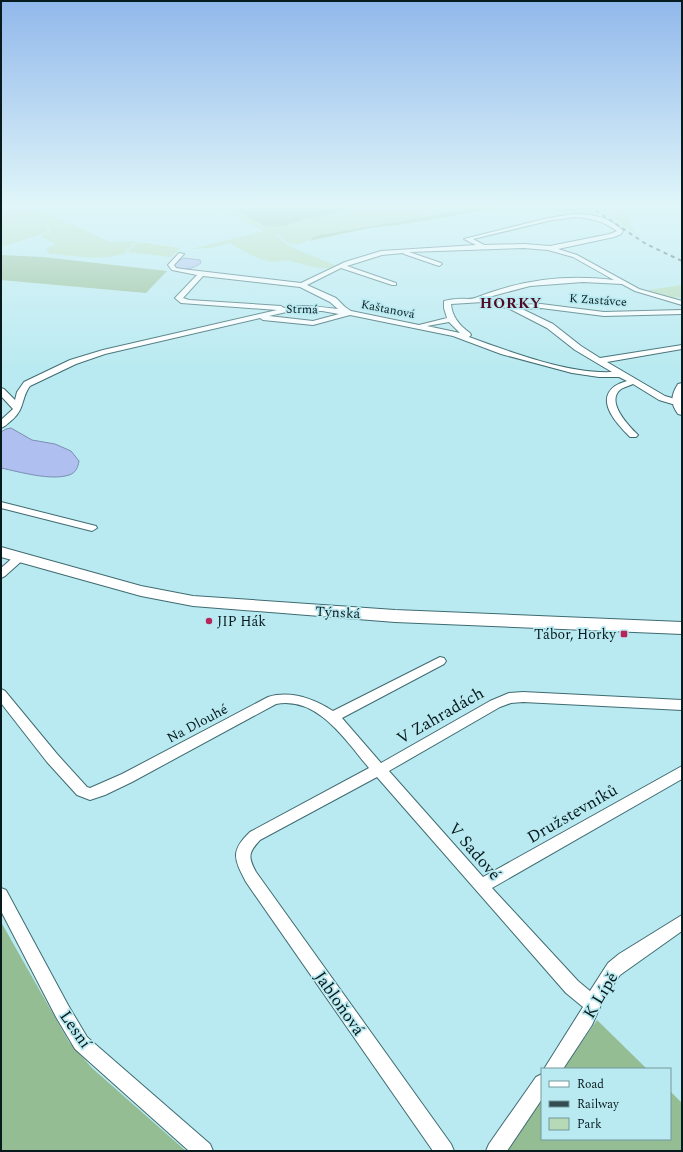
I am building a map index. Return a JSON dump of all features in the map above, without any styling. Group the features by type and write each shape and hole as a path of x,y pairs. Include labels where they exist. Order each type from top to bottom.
{"main road":[{"path":"680,407 678,396 682,387"},
{"name":"Týnská","path":"1,552 141,591 193,601 395,616 682,628"}],"street":[{"name":"Kaštanová","path":"175,260 171,266 182,271 302,285 333,300 342,309 349,313 455,334 504,352 572,371 599,375 621,374"},
{"path":"302,285 341,266 358,260"},
{"path":"427,260 439,264"},
{"path":"583,260 623,284 647,294 682,303"},
{"path":"341,266 394,284"},
{"path":"201,274 179,298 181,300 189,302 291,309 308,308 334,310 349,313"},
{"path":"473,340 456,327 451,319 447,303 475,299 503,291 563,279 623,284"},
{"path":"503,291 502,296 509,306"},
{"path":"475,299 488,300 509,306 550,326 598,360 680,407"},
{"name":"K Zastávce","path":"509,306 541,306 604,314 682,312"},
{"path":"1,426 15,412 21,392 27,384 81,359 104,352 291,309"},
{"path":"323,321 334,310"},
{"name":"Strmá","path":"252,317 307,323 323,321 349,313"},
{"path":"411,325 451,319"},
{"path":"598,360 682,347"},
{"path":"633,381 617,388 613,394 611,403 618,420 633,435"},
{"path":"1,391 15,404 17,408"},
{"path":"1,505 92,528"},
{"path":"1,574 20,557"},
{"path":"333,717 440,661"},
{"name":"Na Dlouhé","path":"1,694 52,758 82,791 90,794 100,791 127,778 273,700 287,698 310,704 333,717"},
{"name":"V Zahradách","path":"243,852 248,843 266,830 364,776 390,766 495,704 509,698 523,696 682,705"},
{"name":"V Sadové","path":"333,717 572,987 593,1004"},
{"name":"Družstevníků","path":"481,886 682,772"},
{"name":"Jabloňová","path":"243,852 243,862 251,877 444,1151"},
{"name":"Lesní","path":"1,895 62,1011 81,1043 203,1151"},
{"name":"K Lípě","path":"554,1068 580,1029 598,992 614,969 625,960 681,924"},
{"path":"496,1151 541,1084"}],"green space":[{"path":"1,260 67,260 167,271 146,293 1,280"},
{"path":"262,260 322,260 337,266 331,268 319,268 289,260 273,262"},
{"path":"682,285 682,298 672,297 648,290"},
{"path":"1,922 69,1042 92,1068 186,1151 1,1151"},
{"path":"597,1020 646,1068 564,1068"},
{"path":"671,1092 682,1103 682,1151 505,1151 541,1100 541,1140 671,1140"}],"water":[{"path":"180,260 198,260 200,260 201,263 194,267 183,269 173,265"},
{"path":"11,428 32,440 55,444 71,451 79,461 76,470 69,475 53,477 1,468 1,432"}],"place":[{"name":"JIP Hák","path":"209,621"},
{"name":"Tábor, Horky","path":"624,634"}],"district":[{"name":"HORKY","path":"511,303"}]}
